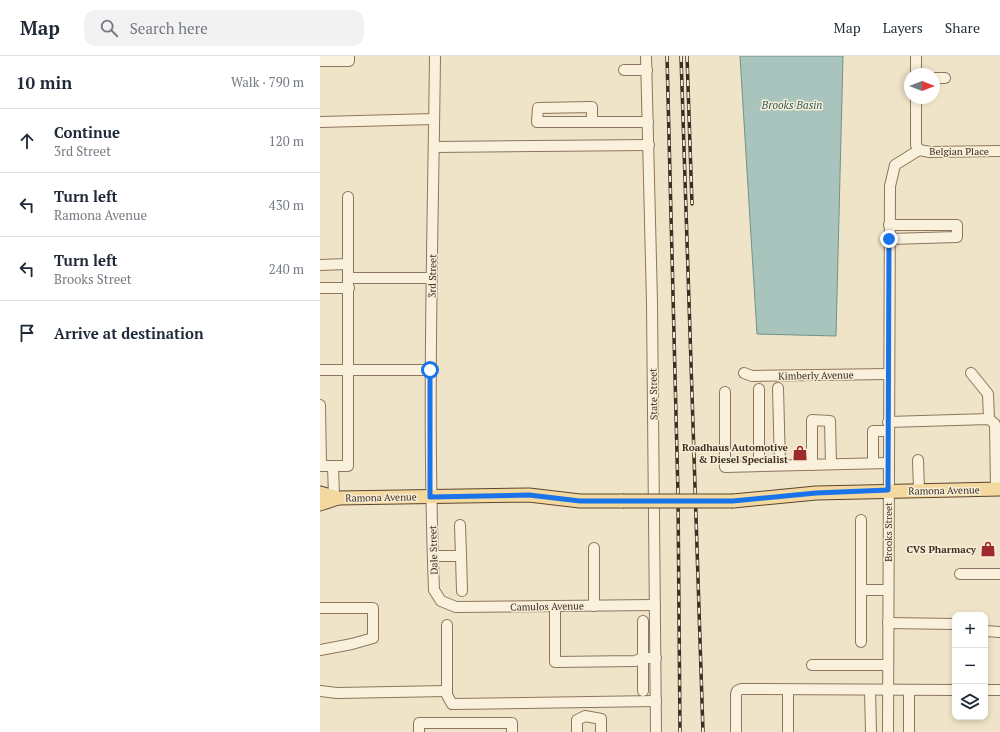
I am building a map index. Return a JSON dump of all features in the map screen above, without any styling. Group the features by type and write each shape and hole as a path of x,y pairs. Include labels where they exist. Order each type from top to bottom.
{"main road":[{"name":"Ramona Avenue","path":"320,493 336,497 529,495 580,501 733,501 816,493 888,490 998,489"},
{"name":"Ramona Avenue","path":"320,504 336,497"}],"street":[{"path":"320,61 348,61 349,56"},
{"name":"3rd Street","path":"430,497 430,370 435,56"},
{"name":"State Street","path":"646,56 652,304 656,732"},
{"path":"916,56 916,68"},
{"path":"624,70 647,70"},
{"path":"940,78 945,78"},
{"path":"916,104 916,145 919,150"},
{"path":"592,121 592,107 538,108 537,122 648,122"},
{"path":"320,122 434,120"},
{"path":"434,147 649,146"},
{"name":"Belgian Place","path":"919,150 930,152 1000,151"},
{"name":"Brooks Street","path":"888,732 890,186 895,165 919,150"},
{"path":"320,404 321,466 348,466 348,198"},
{"path":"889,239 957,237 957,225 890,225"},
{"path":"320,264 348,264"},
{"path":"320,288 348,283 432,278"},
{"path":"320,370 430,370"},
{"name":"Kimberly Avenue","path":"744,373 752,376 889,374"},
{"path":"971,373 988,394 989,419"},
{"path":"778,388 780,466"},
{"path":"759,389 759,466"},
{"path":"725,392 725,467 888,463"},
{"path":"873,463 873,431 888,426 989,419 995,424 998,489"},
{"path":"812,465 812,420 830,420 831,464"},
{"path":"918,460 919,490"},
{"path":"333,466 336,497"},
{"name":"Dale Street","path":"430,497 434,590 440,600"},
{"path":"861,520 861,642"},
{"path":"460,525 462,591"},
{"path":"594,548 594,606"},
{"path":"433,556 461,556"},
{"path":"960,574 1000,574"},
{"path":"861,590 888,590"},
{"name":"Camulos Avenue","path":"440,600 456,607 655,605"},
{"path":"555,606 555,662 635,661 643,658 656,658"},
{"path":"320,608 373,608 373,638 352,644 320,650"},
{"path":"643,621 643,692"},
{"path":"888,623 952,624"},
{"path":"447,625 447,691 448,700 452,704 656,701"},
{"path":"988,631 1000,632"},
{"path":"812,665 888,665"},
{"path":"320,690 338,694 447,691"},
{"path":"788,690 788,732"},
{"path":"870,690 871,732"},
{"path":"909,690 909,732"},
{"path":"736,732 737,691 952,690"},
{"path":"988,690 1000,690"},
{"path":"577,732 577,720 585,716 601,719 601,732"},
{"path":"419,732 419,723 512,723 512,732"}],"water":[{"name":"Brooks Basin","path":"740,56 843,56 836,336 757,334"}],"railway":[{"path":"667,56 678,494 680,732"},
{"path":"681,56 703,732"},
{"path":"687,56 692,204"}],"place":[{"name":"Roadhaus Automotive & Diesel Specialist","path":"800,453"},
{"name":"CVS Pharmacy","path":"988,549"}],"route":[{"path":"430,370 430,497 529,495 580,501 733,501 816,493 888,490 889,239"}]}
